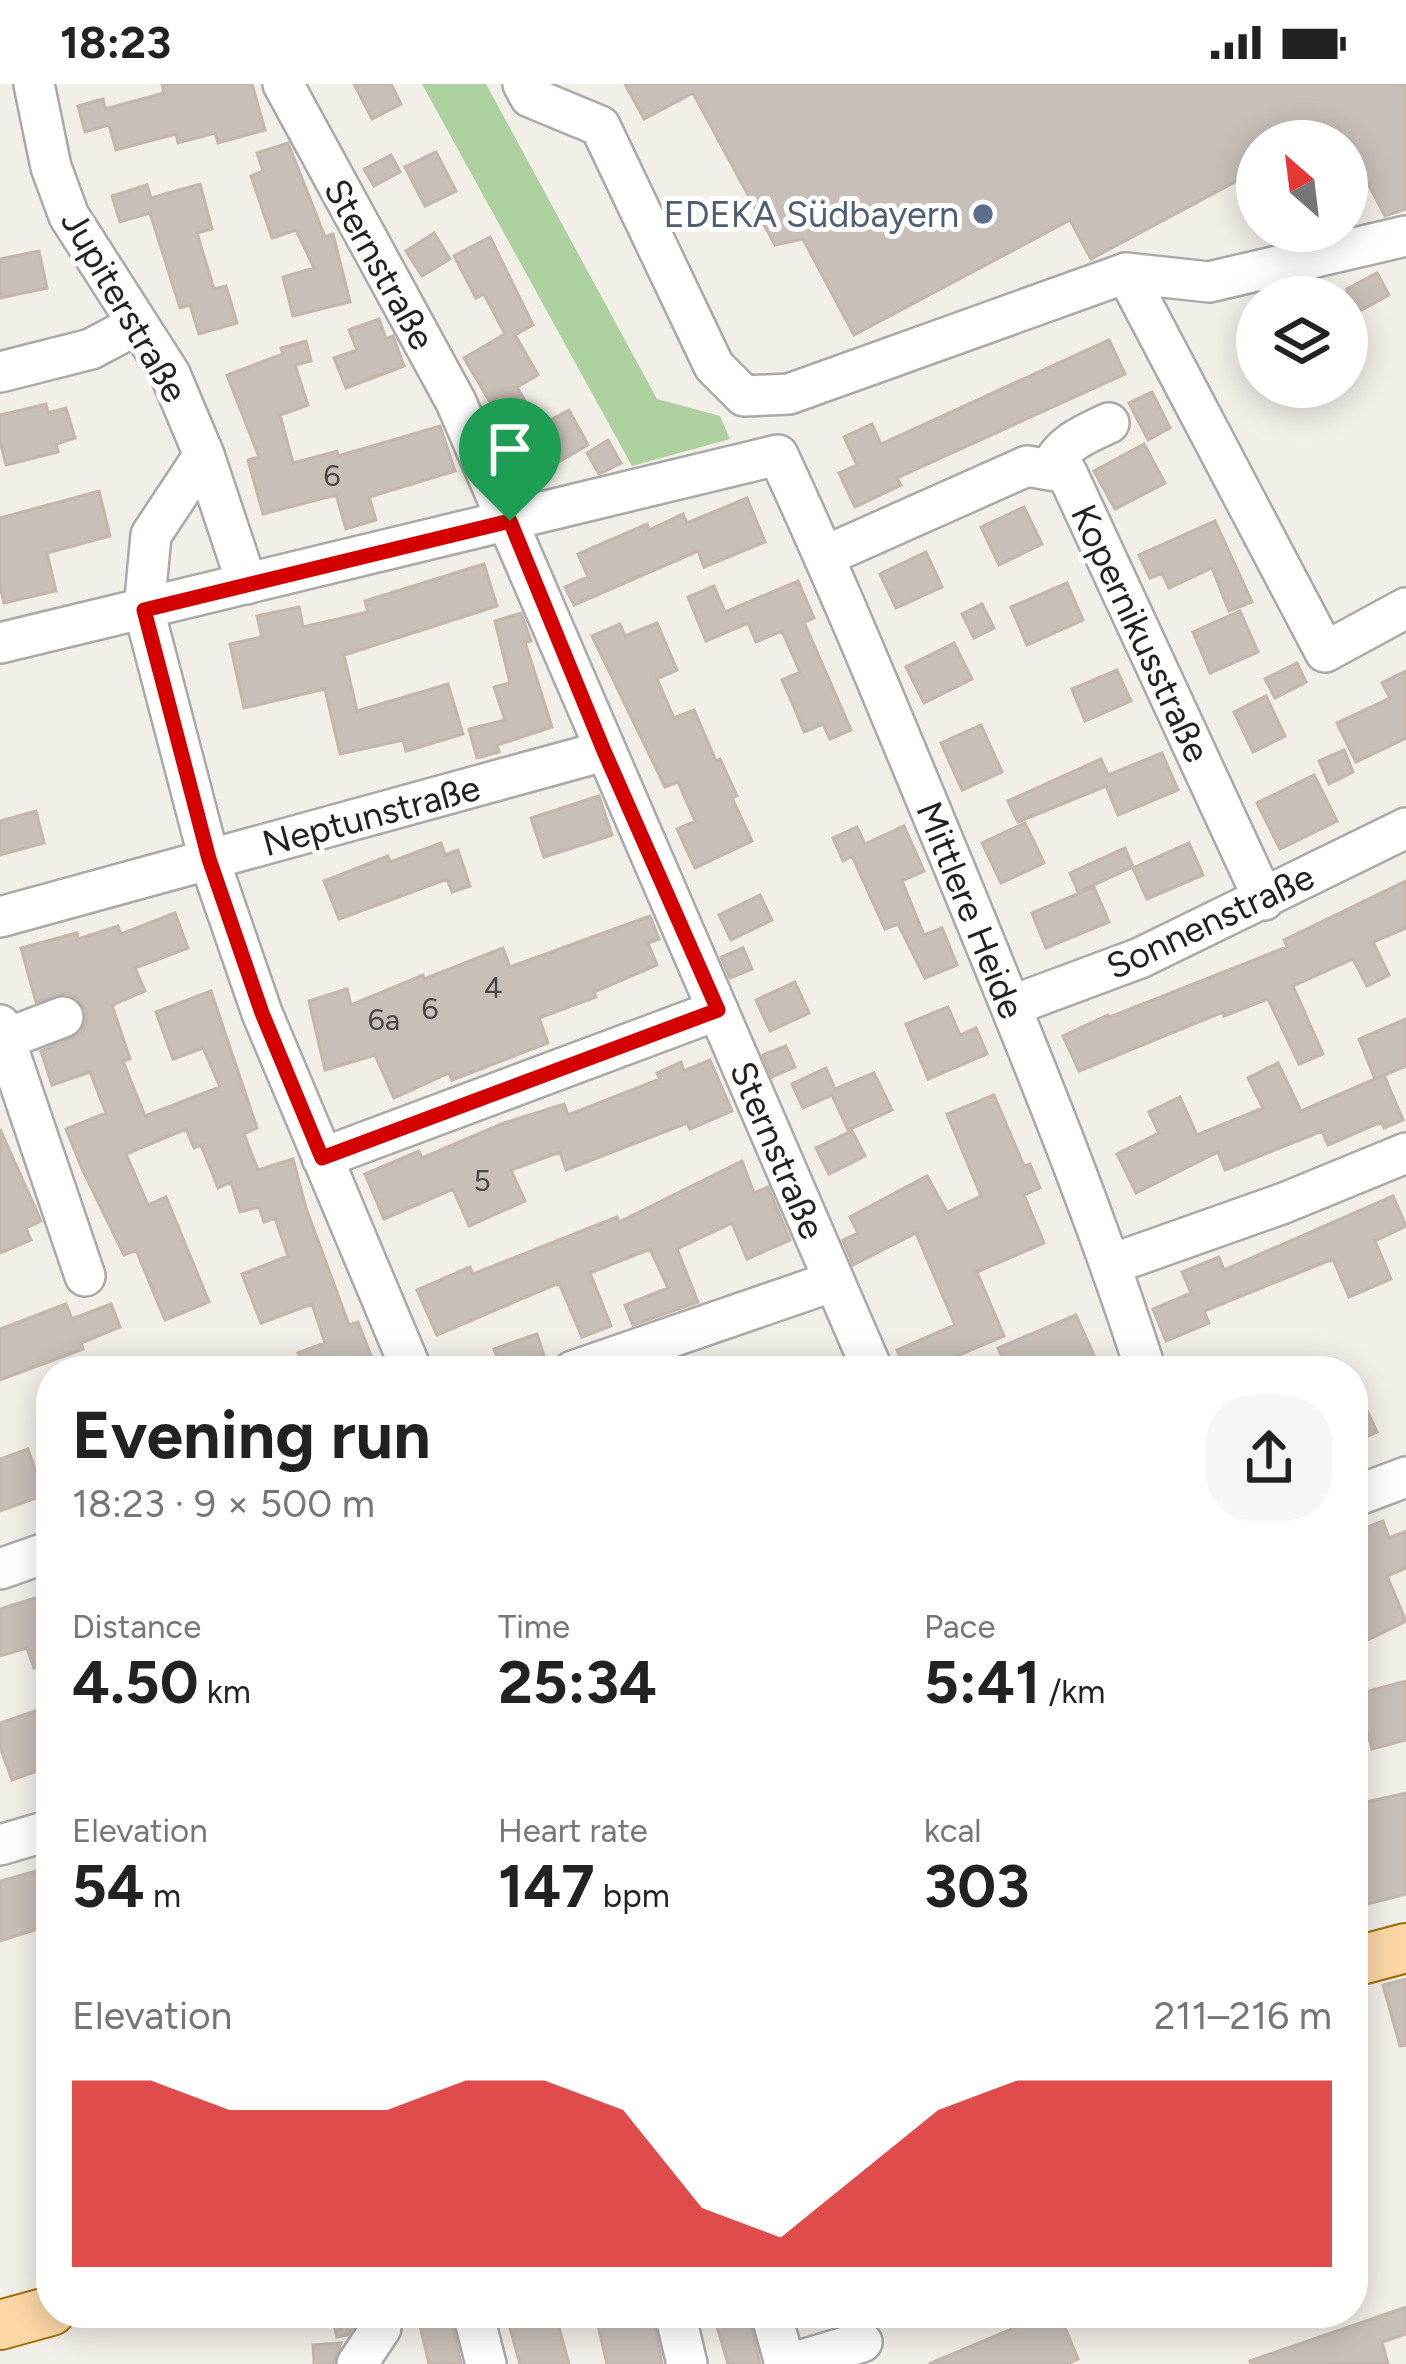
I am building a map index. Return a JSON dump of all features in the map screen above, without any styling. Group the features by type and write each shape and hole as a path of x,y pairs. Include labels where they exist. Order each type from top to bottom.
{"main road":[{"path":"1368,1959 1406,1948"},
{"path":"0,2325 36,2315"}],"street":[{"name":"Sternstraße","path":"283,84 456,402 867,1356"},
{"path":"523,84 530,97 600,126 714,366 744,396 789,394 1126,273 1209,282 1406,236"},
{"name":"Jupiterstraße","path":"24,100 69,216 170,374 204,455 247,584"},
{"path":"1126,273 1325,652 1406,608"},
{"path":"0,372 91,349 138,324"},
{"path":"1049,470 1069,442 1109,423"},
{"path":"204,455 152,535 144,610 209,859 262,1013 406,1356"},
{"name":"Mittlere Heide","path":"510,521 778,455 825,556 1011,1006 1112,1264 1141,1356"},
{"name":"Kopernikusstraße","path":"825,556 1028,466 1067,473 1264,900"},
{"path":"0,643 510,521"},
{"name":"Neptunstraße","path":"0,917 604,751"},
{"name":"Sonnenstraße","path":"1011,1006 1140,958 1406,828"},
{"path":"322,1158 718,1010"},
{"path":"63,1017 2,1032 85,1276"},
{"path":"1112,1264 1284,1203 1406,1153"},
{"path":"622,1356 835,1281"},
{"path":"1368,1491 1406,1477"},
{"path":"0,1569 36,1556"},
{"path":"0,1845 36,1834"},
{"path":"357,2364 381,2328"},
{"path":"477,2328 486,2364"},
{"path":"679,2328 687,2364"},
{"path":"776,2328 787,2364 862,2342"}],"green space":[{"path":"422,84 486,84 657,399 720,416 730,439 632,466"}],"building":[{"path":"162,84 252,84 265,130 218,143 215,133 178,143 176,134 116,150 109,125 85,132 78,106 103,99 105,109 164,93"},
{"path":"354,84 391,84 401,104 372,119"},
{"name":"EDEKA Südbayern","path":"625,84 1406,84 1406,209 1385,216 1368,184 1368,120 1236,120 1236,181 1091,259 1070,220 854,335 803,239 775,245 693,93 644,119"},
{"path":"288,143 325,237 333,234 350,302 293,316 283,277 314,268 296,230 272,238 251,176 263,171 257,153"},
{"path":"436,152 456,191 425,206 405,167"},
{"path":"391,155 400,172 374,186 364,169"},
{"path":"200,184 212,229 197,233 214,289 226,286 237,323 199,334 190,305 180,308 150,213 120,222 112,196 147,185 151,198"},
{"path":"434,233 450,259 422,276 406,251"},
{"path":"490,237 533,325 515,335 538,375 517,387 539,426 569,410 588,445 532,477 512,442 519,438 464,358 505,334 484,294 476,298 454,256"},
{"path":"39,251 47,288 0,298 0,259"},
{"path":"1377,273 1389,295 1368,306 1368,278"},
{"path":"379,319 386,339 393,336 404,366 346,388 334,358 357,350 349,330"},
{"path":"1109,340 1125,374 897,478 901,485 855,507 839,473 857,465 844,437 872,424 881,444"},
{"path":"306,341 311,361 295,365 308,405 280,415 293,463 337,451 338,456 440,426 455,471 369,497 376,520 346,529 336,495 263,514 248,460 259,457 227,375"},
{"path":"1152,392 1170,428 1148,440 1129,403"},
{"path":"46,404 48,413 66,408 75,438 56,444 58,452 6,465 0,415"},
{"path":"608,440 621,463 599,474 587,453"},
{"path":"1144,444 1165,483 1115,509 1094,471"},
{"path":"99,491 110,536 47,553 56,591 4,603 0,518"},
{"path":"747,498 765,542 704,567 698,551 574,605 565,587 588,577 578,554 647,524 649,530 683,514 687,523"},
{"path":"1024,507 1042,544 999,565 981,527"},
{"path":"1215,521 1252,602 1229,611 1212,568 1169,588 1162,573 1150,578 1139,555"},
{"path":"926,552 942,587 896,608 880,574"},
{"path":"484,564 497,606 344,655 357,711 448,684 463,734 406,751 403,740 340,754 325,689 244,708 230,644 262,637 257,616 299,607 303,627 368,612 365,601"},
{"path":"798,581 814,618 804,622 851,730 830,739 823,724 804,732 782,680 800,672 782,631 756,642 748,623 706,641 688,597 714,586 725,612"},
{"path":"1067,583 1083,620 1027,645 1011,607"},
{"path":"982,604 994,628 974,638 962,614"},
{"path":"1240,611 1258,652 1210,673 1193,632"},
{"path":"521,613 531,641 525,642 552,727 497,745 499,752 477,758 469,729 505,720 494,687 510,683 495,621"},
{"path":"657,623 677,670 657,679 674,718 694,710 737,796 732,798 752,841 695,868 677,829 695,821 678,782 665,787 592,636 620,624 625,636"},
{"path":"954,643 972,679 924,703 906,667"},
{"path":"1297,663 1306,682 1275,698 1265,679"},
{"path":"1117,670 1131,701 1085,721 1072,689"},
{"path":"1406,671 1406,738 1356,762 1337,723 1390,698 1382,683"},
{"path":"1266,696 1285,736 1253,752 1234,712"},
{"path":"981,725 1002,772 962,790 941,743"},
{"path":"1344,750 1353,772 1329,784 1319,761"},
{"path":"1162,753 1178,790 1118,815 1106,786 1018,822 1008,801 1101,759 1108,775"},
{"path":"1314,775 1337,821 1280,849 1257,803"},
{"path":"599,796 612,835 544,857 531,818"},
{"path":"36,811 44,843 0,855 0,821"},
{"path":"1025,823 1044,863 1001,883 982,843"},
{"path":"904,826 924,871 902,881 924,935 942,928 957,965 925,978 898,924 885,929 852,856 843,861 833,838 857,827 865,844"},
{"path":"441,843 445,855 458,850 470,886 452,892 447,879 339,919 324,881 388,856 390,862"},
{"path":"1189,843 1203,875 1147,899 1133,868"},
{"path":"1125,848 1133,867 1078,892 1070,873"},
{"path":"1406,881 1406,928 1373,942 1389,975 1367,986 1353,959 1293,986 1323,1054 1299,1064 1268,999 1224,1016 1223,1012 1079,1071 1063,1036 1287,947 1284,940"},
{"path":"1094,887 1109,922 1046,948 1032,913"},
{"path":"760,895 772,920 731,940 719,915"},
{"path":"175,913 188,948 135,968 145,991 112,1005 130,1059 123,1061 145,1116 220,1087 203,1048 173,1059 156,1012 211,991 257,1128 244,1134 258,1170 293,1159 349,1325 358,1322 371,1356 299,1356 325,1343 312,1304 261,1323 242,1274 288,1256 275,1218 264,1222 259,1207 240,1212 231,1182 218,1188 201,1145 194,1148 186,1129 126,1154 148,1205 166,1197 209,1302 165,1320 136,1250 124,1255 66,1129 106,1113 90,1072 52,1085 41,1051 81,1033 86,1010 66,993 36,1002 21,948 77,933 78,939 118,926 121,934"},
{"path":"650,916 659,939 648,943 657,965 594,992 596,997 539,1018 548,1043 452,1080 449,1073 394,1098 375,1055 325,1070 309,1001 347,989 351,1005 503,948 510,967"},
{"path":"743,948 752,969 730,978 721,957"},
{"path":"795,982 809,1013 770,1031 756,1000"},
{"path":"948,1007 960,1035 976,1028 987,1054 928,1079 906,1024"},
{"path":"1406,1019 1406,1066 1375,1079 1359,1039"},
{"path":"786,1046 795,1067 772,1077 763,1055"},
{"path":"710,1060 732,1111 690,1129 687,1123 566,1170 560,1152 511,1170 525,1201 469,1226 453,1189 384,1219 365,1174 419,1151 422,1158 564,1104 568,1115 660,1079 657,1073 681,1062 684,1071"},
{"path":"1278,1063 1301,1111 1384,1075 1403,1120 1384,1128 1381,1122 1328,1145 1322,1131 1225,1170 1218,1152 1136,1193 1117,1154 1159,1133 1149,1112 1180,1097 1197,1135 1263,1108 1248,1078"},
{"path":"826,1068 835,1089 874,1073 892,1110 848,1130 832,1095 803,1108 792,1084"},
{"path":"994,1095 1024,1166 1030,1164 1040,1188 1024,1195 1044,1243 977,1272 1004,1336 957,1356 900,1356 897,1350 955,1325 916,1233 853,1265 843,1240 858,1233 850,1217 927,1176 947,1212 981,1196 947,1114"},
{"path":"0,1129 41,1221 26,1228 31,1240 0,1253"},
{"path":"852,1131 865,1156 829,1174 816,1148"},
{"path":"742,1161 754,1193 768,1187 790,1240 747,1259 732,1223 677,1249 698,1302 633,1325 625,1305 668,1288 650,1249 590,1273 611,1326 582,1337 559,1283 437,1335 417,1290 470,1267 473,1274 617,1217 619,1222"},
{"path":"1393,1196 1406,1226 1375,1241 1391,1279 1349,1297 1333,1259 1204,1311 1209,1323 1166,1341 1153,1309 1191,1293 1182,1272 1219,1257 1224,1270"},
{"path":"66,1304 72,1319 111,1304 120,1327 81,1343 83,1349 64,1356 36,1356 36,1367 0,1380 0,1329"},
{"path":"1076,1315 1094,1356 1001,1356 998,1348"},
{"path":"537,1334 544,1356 497,1356 494,1349"},
{"path":"1368,1412 1377,1432 1368,1436"},
{"path":"28,1449 36,1472 36,1498 0,1511 0,1459"},
{"path":"1383,1521 1389,1538 1406,1531 1406,1568 1387,1576 1406,1621 1368,1640 1368,1527"},
{"path":"36,1598 36,1667 27,1648 0,1656 0,1609"},
{"path":"1406,1681 1406,1740 1372,1749 1368,1691"},
{"path":"36,1711 36,1771 12,1780 0,1747 0,1723"},
{"path":"1406,1793 1406,1894 1368,1904 1368,1802"},
{"path":"36,1871 36,1930 0,1941 0,1881"},
{"path":"1406,1979 1406,2045 1400,2046 1383,1985"},
{"path":"1406,2307 1406,2334 1382,2342 1388,2364 1251,2364 1345,2328 1368,2328 1368,2320"},
{"path":"335,2328 352,2328 348,2335 337,2337"},
{"path":"421,2328 453,2328 461,2363 429,2364"},
{"path":"510,2328 559,2328 569,2364 520,2364"},
{"path":"599,2328 655,2328 662,2364 607,2364"},
{"path":"717,2328 752,2328 760,2364 728,2364"},
{"path":"1014,2328 1065,2328 1078,2359 1067,2364 929,2364"},
{"path":"341,2343 333,2364 314,2364 313,2345"}],"place":[{"name":"EDEKA Südbayern","path":"983,214"}],"route":[{"path":"510,521 718,1010 322,1158 262,1013 209,859 144,610 510,521"}]}
